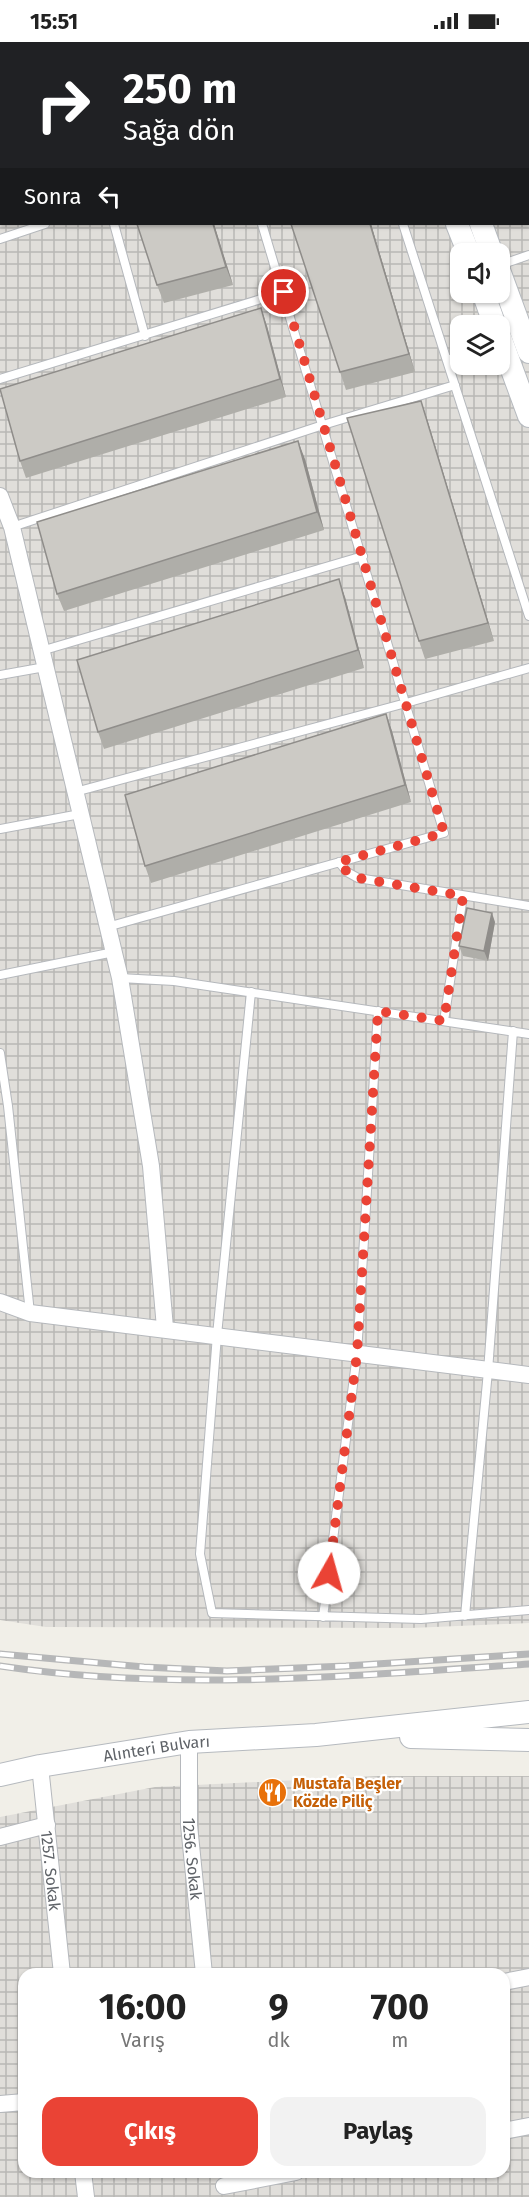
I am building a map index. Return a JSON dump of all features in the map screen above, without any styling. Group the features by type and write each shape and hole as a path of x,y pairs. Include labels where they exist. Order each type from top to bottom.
{"main road":[{"path":"458,225 465,243"},
{"path":"481,225 488,243"},
{"path":"510,300 529,352"},
{"path":"510,367 529,416"},
{"name":"Alınteri Bulvarı","path":"0,1775 40,1766 189,1742 316,1735 529,1712"},
{"name":"Alınteri Bulvarı","path":"316,1735 529,1740"}],"street":[{"path":"0,496 12,527 120,978 151,1166 165,1328"},
{"path":"0,1302 30,1312 529,1375"},
{"name":"1256. Sokak","path":"189,1742 189,1825 203,1968"},
{"name":"1257. Sokak","path":"40,1766 61,1968"},
{"path":"0,1837 47,1825"},
{"path":"510,1981 529,1977"},
{"path":"0,2104 18,2102"},
{"path":"510,2130 529,2126"},
{"path":"84,2178 86,2197"},
{"path":"223,2185 262,2178"}],"lane":[{"path":"0,239 42,225"},
{"path":"114,225 145,336"},
{"path":"107,927 444,833 262,225"},
{"path":"403,225 529,616"},
{"path":"510,262 529,255"},
{"path":"0,379 284,292"},
{"path":"12,527 323,425 455,385"},
{"path":"40,651 363,556"},
{"path":"0,675 45,667"},
{"path":"75,792 406,704 529,668"},
{"path":"0,829 80,814"},
{"path":"339,862 347,872 358,878 529,906"},
{"path":"444,1021 463,896"},
{"path":"0,975 114,952"},
{"path":"120,978 174,981 529,1034"},
{"path":"251,993 217,1335 200,1554 212,1613 421,1619 529,1610"},
{"path":"323,1617 357,1354 378,1011"},
{"path":"465,1616 488,1371 513,1032"},
{"path":"0,1053 4,1107 30,1312"}],"shaded area":[{"path":"0,225 529,225 529,1623 411,1628 46,1627 0,1620"},
{"path":"379,1776 529,1776 529,2197 0,2197 0,1817 155,1787"}],"building":[{"path":"137,225 213,225 226,267 157,285"},
{"path":"291,225 370,225 409,354 340,372"},
{"path":"261,308 280,379 20,461 0,389"},
{"path":"421,401 488,623 419,641 347,418"},
{"path":"298,441 317,512 57,594 37,522"},
{"path":"339,579 358,650 98,732 77,660"},
{"path":"386,714 405,785 145,866 125,795"},
{"path":"467,908 492,913 484,951 459,946"}],"railway":[{"path":"0,1654 144,1667 227,1671 529,1654"},
{"path":"0,1666 66,1674 198,1680 330,1677 529,1664"}],"place":[{"name":"Mustafa Beşler Közde Piliç","path":"272,1792"}],"route":[{"path":"284,292 444,833 339,862 347,872 358,878 463,896 444,1021 378,1011 357,1354 329,1573"}]}
